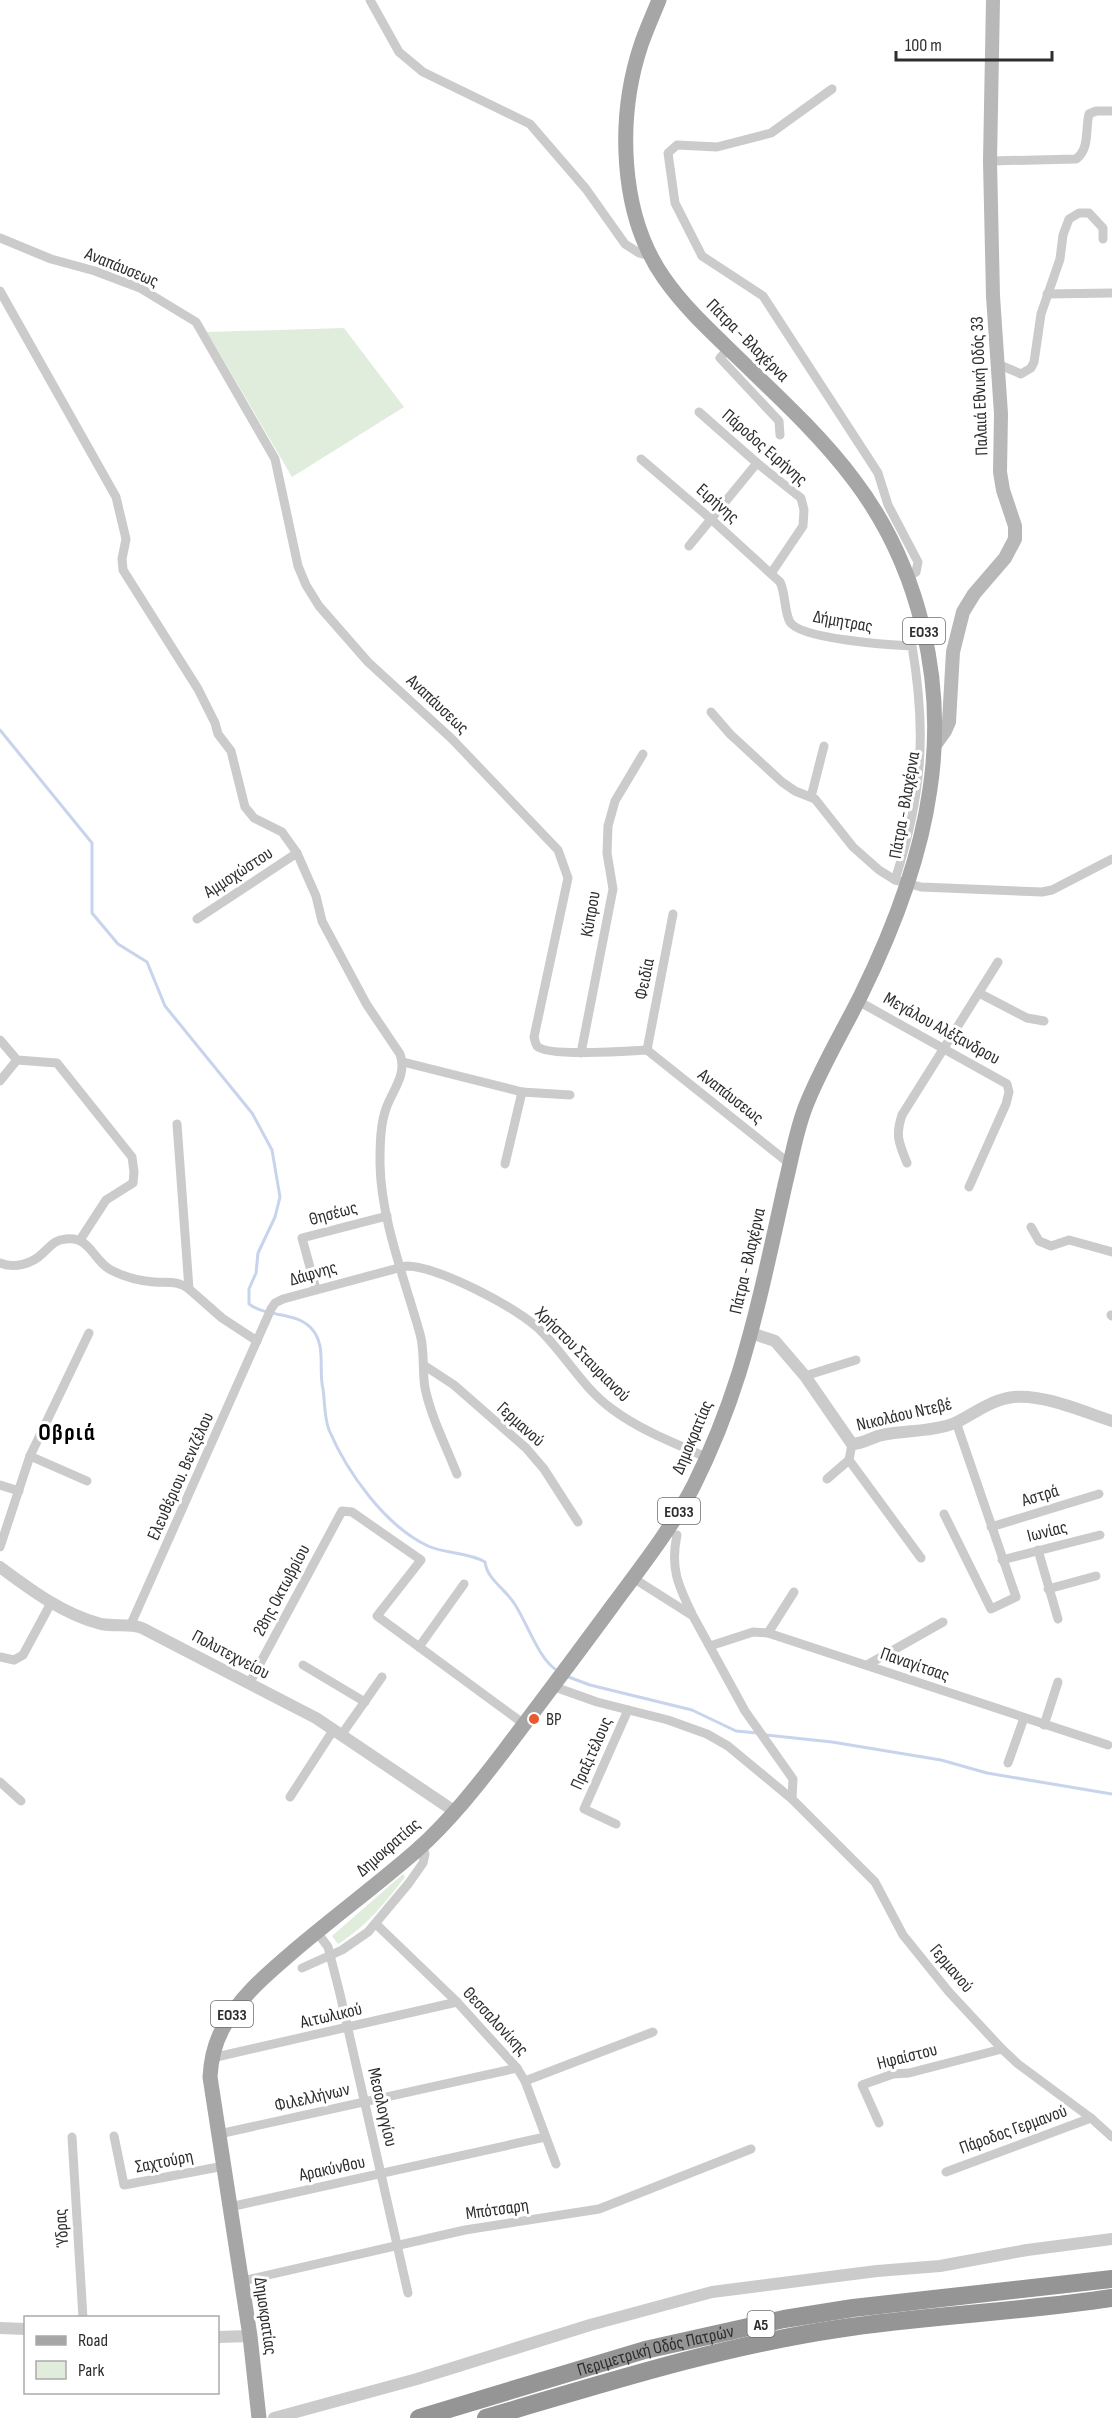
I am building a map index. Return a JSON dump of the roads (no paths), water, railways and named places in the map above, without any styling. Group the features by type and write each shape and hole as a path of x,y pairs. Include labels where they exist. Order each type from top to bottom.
{"highway":[{"name":"Περιμετρική Οδός Πατρών","path":"420,2418 645,2350 773,2322 854,2308 1112,2279"},
{"name":"Περιμετρική Οδός Πατρών","path":"486,2418 648,2369 775,2340 838,2329 1067,2305 1112,2298"}],"main road":[{"name":"Πάτρα - Βλαχέρνα","path":"659,0 640,47 630,97 626,148 629,192 650,256 683,303 799,418 852,477 881,522 908,577 921,618 928,653 934,745 924,824 858,1001 805,1108 751,1334"},
{"name":"Παλαιά Εθνική Οδός 33","path":"934,745 949,722 953,652 963,612 974,594 1005,558 1015,539 1015,526 1003,490 1000,472 1000,365 993,296 990,161 993,0"},
{"name":"Δημοκρατίας","path":"259,2418 250,2336 210,2077 212,2058 220,2033 242,2001 277,1966 422,1845 454,1811 524,1724 633,1578 685,1501 726,1410 751,1334"}],"street":[{"path":"370,0 399,52 423,72 530,124 586,189 625,244 639,253 650,256"},
{"path":"832,89 771,133 717,147 676,145 668,153 675,203 702,256 763,296 878,473 888,506 910,543 918,562 916,572 908,577"},
{"path":"990,161 1076,159 1082,155 1085,148 1089,114 1096,111 1112,111"},
{"path":"1000,365 1021,374 1031,368 1036,354 1041,314 1060,259 1063,235 1069,219 1080,213 1089,213 1103,228 1103,239"},
{"name":"Αναπάυσεως","path":"0,238 51,259 94,271 140,288 196,322 275,459 297,566 320,606 368,662 452,739 558,850 568,878 534,1037 537,1046 544,1050 580,1053 647,1050 790,1164"},
{"path":"0,291 116,497 126,539 122,559 123,570 198,689 218,734 231,751 245,807 254,818 282,832 297,853 316,896 322,921 367,1005 400,1054 403,1062 400,1080 387,1105 381,1132 381,1176 387,1216 421,1337 426,1393 457,1474"},
{"path":"1047,294 1112,293"},
{"path":"728,349 720,358 775,416 781,428 780,435"},
{"name":"Πάροδος Ειρήνης","path":"699,412 801,498 804,510 803,526 772,573"},
{"name":"Ειρήνης","path":"641,459 772,573"},
{"path":"689,546 757,463"},
{"name":"Δήμητρας","path":"772,573 785,591 789,621 794,627 831,637 912,646 919,693 920,772 901,882"},
{"path":"711,712 730,734 782,782 795,792 811,797 854,847 879,870 901,882 950,889 1042,892 1052,890 1112,859"},
{"path":"811,797 824,746"},
{"name":"Κύπρου","path":"580,1053 613,889 607,853 608,826 615,801 643,754"},
{"name":"Αμμοχώστου","path":"197,919 297,853"},
{"name":"Φειδία","path":"647,1050 673,914"},
{"path":"907,1163 897,1139 897,1129 902,1115 998,963"},
{"path":"979,993 1027,1018 1044,1021"},
{"name":"Μεγάλου Αλέξανδρου","path":"858,1001 1003,1080 1008,1089 1006,1104 969,1187"},
{"path":"0,1040 17,1060 57,1063 132,1157 134,1172 132,1183 106,1200 80,1240"},
{"path":"0,1081 17,1060"},
{"path":"403,1062 522,1092 570,1095"},
{"path":"505,1164 522,1092"},
{"path":"177,1124 189,1289"},
{"name":"Θησέως","path":"316,1289 302,1238 387,1216"},
{"path":"1031,1227 1039,1241 1051,1246 1069,1240 1112,1252"},
{"path":"0,1263 16,1266 41,1255 56,1241 68,1238 80,1240 88,1245 104,1265 114,1272 154,1282 180,1282 222,1318 257,1341"},
{"name":"Δάφνης","path":"257,1341 271,1310 283,1299 401,1266"},
{"name":"Χρήστου Σταυριανού","path":"401,1266 416,1267 458,1282 523,1317 540,1329 579,1377 611,1409 647,1430 706,1457"},
{"path":"0,1547 30,1456 89,1333"},
{"name":"Νικολάου Ντεβέ","path":"751,1334 775,1341 804,1376 852,1444 883,1434 919,1431 956,1422 998,1401 1019,1397 1055,1403 1112,1421"},
{"name":"Ελευθέριου. Βενιζέλου","path":"131,1624 257,1341"},
{"path":"804,1376 856,1360"},
{"name":"Γερμανού","path":"425,1366 454,1385 526,1448 557,1487 578,1522"},
{"path":"944,1514 991,1609 1016,1597 956,1422"},
{"path":"827,1479 849,1460 852,1444"},
{"path":"30,1456 87,1481"},
{"path":"849,1460 921,1558"},
{"path":"0,1485 19,1491"},
{"name":"Αστρά","path":"991,1527 1099,1494"},
{"name":"28ης Οκτωβρίου","path":"249,1684 342,1511 352,1512 421,1560 377,1616 419,1647"},
{"path":"677,1535 673,1553 678,1584 693,1616 756,1729 793,1779 792,1799"},
{"name":"Ιωνίας","path":"1002,1560 1100,1535"},
{"path":"1038,1550 1058,1619"},
{"name":"Πολυτεχνείου","path":"0,1567 51,1603 99,1623 118,1626 131,1624 158,1635 291,1704 338,1732 454,1811"},
{"path":"1048,1589 1096,1576"},
{"path":"633,1578 693,1616"},
{"path":"464,1584 419,1647 524,1724"},
{"path":"768,1633 794,1592"},
{"path":"0,1657 16,1660 23,1655 51,1603"},
{"path":"867,1665 943,1622"},
{"name":"Παναγίτσας","path":"710,1646 753,1632 768,1633 1108,1745"},
{"path":"303,1665 365,1702"},
{"path":"290,1797 382,1677"},
{"path":"1044,1725 1058,1682"},
{"name":"Γερμανού","path":"554,1683 713,1737 792,1799 875,1882 903,1935 950,1992 1002,2049 1112,2137"},
{"name":"Πραξιτέλους","path":"616,1824 584,1809 628,1710"},
{"path":"1008,1763 1024,1718"},
{"path":"0,1782 21,1801"},
{"path":"302,1968 330,1956 361,1938 376,1924 423,1863 425,1854 422,1845"},
{"name":"Θεσσαλονίκης","path":"376,1924 457,2002 518,2068 556,2164"},
{"name":"Μεσολογγίου","path":"317,1932 325,1941 330,1956 408,2293"},
{"name":"Αιτωλικού","path":"212,2058 457,2002"},
{"path":"525,2081 652,2032"},
{"name":"Ηφαίστου","path":"879,2123 862,2085 893,2074 909,2073 1002,2049"},
{"name":"Φιλελλήνων","path":"219,2134 518,2068"},
{"name":"Πάροδος Γερμανού","path":"946,2172 1091,2118"},
{"name":"Σαχτούρη","path":"114,2136 124,2185 224,2166"},
{"name":"Ύδρας","path":"72,2137 83,2316"},
{"name":"Αρακύνθου","path":"230,2207 545,2137"},
{"name":"Μπότσαρη","path":"242,2282 465,2230 599,2210 751,2149"},
{"path":"274,2418 417,2379 601,2322 712,2292 877,2271 940,2266 1027,2250 1112,2239"},
{"path":"0,2328 24,2329"},
{"path":"219,2337 250,2336"}],"waterway":[{"path":"0,730 92,843 92,913 118,944 147,962 165,1006 252,1113 272,1150 280,1197 275,1217 258,1253 256,1273 249,1289 249,1304 264,1311 297,1319 311,1328 321,1349 327,1425 357,1480 383,1512 412,1537 435,1549 471,1556 485,1562 489,1574 519,1611 545,1659 558,1671"},
{"path":"566,1676 590,1685 692,1710 736,1731 757,1733"},
{"path":"766,1735 832,1742 941,1760 987,1773 1112,1794"}],"place":[{"name":"BP","path":"534,1719"}],"district":[{"name":"Οβριά","path":"67,1432"}]}
